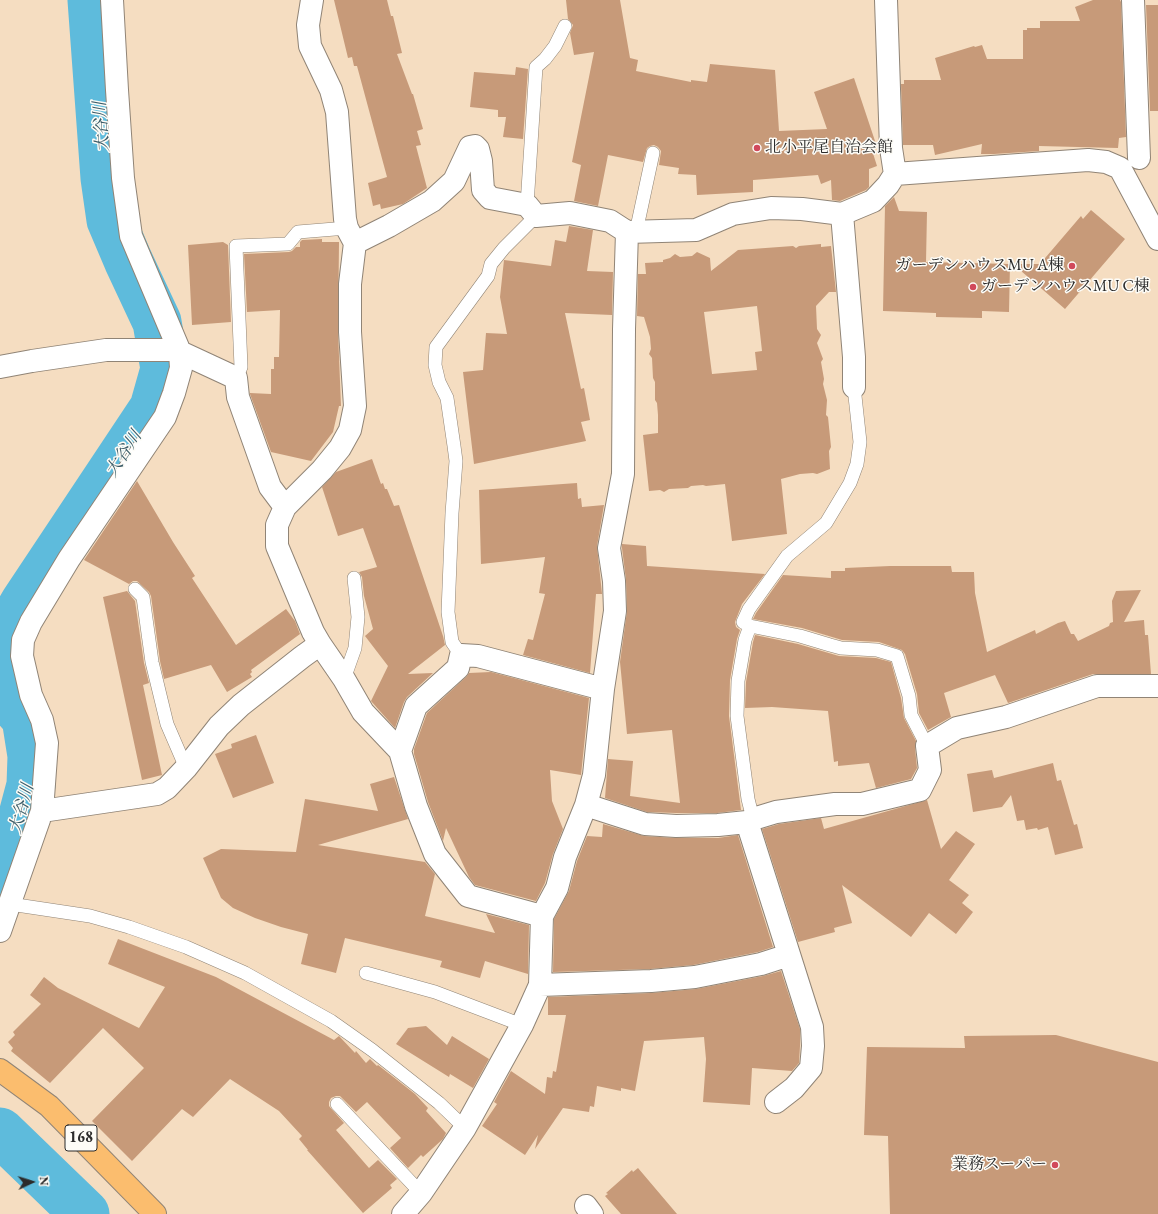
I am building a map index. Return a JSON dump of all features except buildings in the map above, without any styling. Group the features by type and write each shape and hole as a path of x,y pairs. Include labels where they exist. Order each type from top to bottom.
{"highway":[{"name":"168","path":"0,1070 49,1106 155,1214"}],"street":[{"path":"4,918 42,811 47,743 42,720 31,695 22,656 23,640 31,622 69,559 165,417 181,368 177,351 131,236 123,178 112,0"},
{"path":"312,0 308,25 310,46 331,90 337,112 351,235 350,332 354,406 350,430 340,448 327,464 285,506 277,525 277,546 313,632 320,644 344,679 363,712 400,751 416,806 435,854 468,896 542,916"},
{"path":"351,235 389,226 432,201 454,181 470,148 475,146 478,149 481,161 483,190 490,198 531,210 570,213 610,221 631,232 696,230 733,214 771,208 842,214 873,201 888,185 894,174 891,148 886,0"},
{"path":"1120,168 1149,158 1133,0"},
{"path":"894,174 1088,160 1106,162 1120,168 1158,239"},
{"path":"842,214 854,357 854,387"},
{"path":"404,1214 421,1193 465,1128 522,1025 540,985 542,916 557,888 565,857 586,805 594,774 603,689 615,611 614,581 608,548 623,474 624,329 631,232"},
{"path":"0,368 32,361 106,350 177,351 236,378 238,398 270,486 285,506"},
{"path":"42,811 157,794 167,788 186,768 220,726 241,705 320,644"},
{"path":"400,751 416,706 458,668 461,655 485,657 603,689"},
{"path":"586,805 645,824 676,826 718,825 750,820 776,812 835,804 862,804 920,790 930,770 927,746 957,728 1006,717 1097,686 1158,686"},
{"path":"750,820 788,955 812,1027 813,1046 811,1068 794,1088 776,1102"},
{"path":"540,985 651,981 695,977 761,964 788,955"}],"lane":[{"path":"461,655 452,642 448,612 452,513 456,461 447,398 439,382 435,365 436,347 488,276 492,264 531,210 536,67 555,46 565,26"},
{"path":"631,232 653,153"},
{"path":"236,378 241,368 236,246 288,244 298,232 351,235"},
{"path":"854,387 860,442 857,464 850,483 826,523 787,556 749,609 743,622 750,626 800,636 841,648 877,650 897,656 909,696 911,715 927,746"},
{"path":"344,679 355,648 358,617 354,578"},
{"path":"136,589 143,597 152,662 167,724 186,768"},
{"path":"750,626 745,640 738,682 737,716 750,820"},
{"path":"4,918 90,916 129,927 186,947 245,974 331,1021 372,1050 433,1098 465,1128"},
{"path":"366,973 435,992 522,1025"},
{"path":"337,1104 421,1193"}],"waterway":[{"name":"大谷川","path":"0,885 22,819 31,785 32,756 26,718 17,708 9,680 4,653 10,628 25,602 154,408 165,369 157,322 111,220 105,178 92,0"},
{"path":"0,1132 85,1214"}],"place":[{"name":"北小平尾自治会館","path":"757,148"},
{"name":"ガーデンハウスMU A棟","path":"1072,266"},
{"name":"ガーデンハウスMU C棟","path":"973,287"},
{"name":"業務スーパー","path":"1055,1165"}]}
